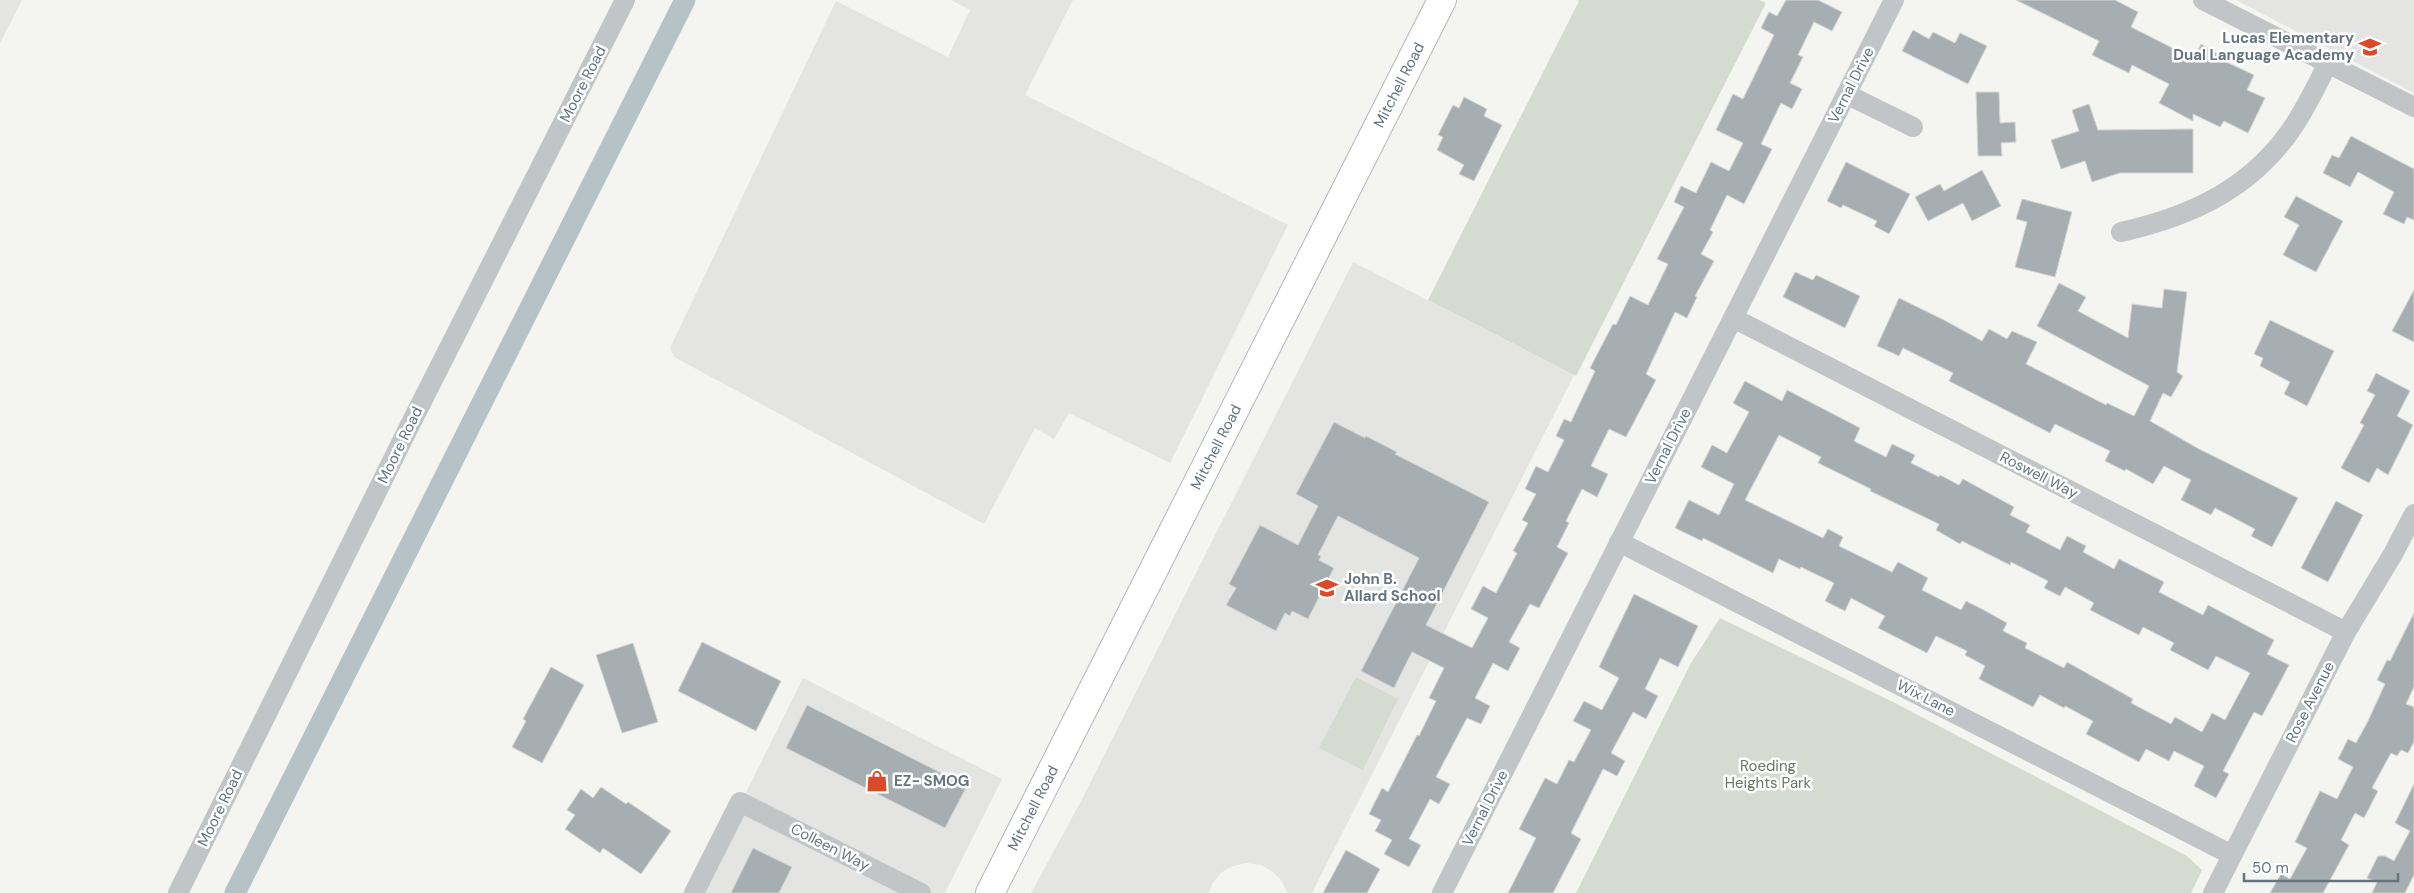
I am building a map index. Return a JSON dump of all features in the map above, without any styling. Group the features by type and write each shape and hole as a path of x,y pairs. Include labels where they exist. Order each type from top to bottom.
{"street":[{"name":"Moore Road","path":"178,893 429,386 626,0"},
{"name":"Mitchell Road","path":"990,893 1442,0"},
{"name":"Vernal Drive","path":"1442,893 1894,0"},
{"path":"2203,0 2414,107"},
{"path":"2122,232 2160,224 2193,211 2227,192 2251,174 2270,156 2294,125 2328,63"},
{"path":"1846,94 1913,128"},
{"name":"Roswell Way","path":"1733,318 2346,632"},
{"name":"Rose Avenue","path":"2213,893 2346,632 2393,554 2414,514"},
{"name":"Wix Lane","path":"1619,542 2232,855"},
{"name":"Colleen Way","path":"694,893 740,802 921,893"}],"shaded area":[{"path":"0,0 22,0 0,43"},
{"path":"951,0 1073,0 1025,95 1288,225 1170,463 1069,413 1054,439 1035,428 984,524 674,357 670,348 836,1 948,57 970,10"},
{"name":"Lucas Elementary Dual Language Academy","path":"2236,0 2414,0 2414,93"},
{"name":"John B. Allard School","path":"1353,262 1574,375 1312,893 1287,893 1282,881 1273,872 1261,865 1246,863 1230,867 1221,873 1212,884 1209,893 1031,893 1081,801"},
{"path":"803,678 1002,779 945,893 696,893"}],"green space":[{"path":"1577,0 1760,0 1766,3 1576,376 1428,300 1579,1"},
{"name":"Roeding Heights Park","path":"1720,618 1893,702 2187,856 2202,870 2191,893 1576,893 1691,663"},
{"path":"1356,677 1398,699 1363,770 1319,748"}],"building":[{"path":"1786,0 1818,0 1842,12 1832,31 1814,22 1798,55 1803,57 1790,83 1802,89 1792,109 1781,103 1761,144 1772,149 1744,204 1727,195 1710,230 1713,232 1701,254 1714,261 1695,296 1697,297 1687,318 1675,312 1646,374 1656,380 1626,437 1609,429 1591,466 1608,474 1597,497 1582,489 1566,521 1569,523 1557,547 1568,553 1539,608 1530,604 1509,642 1520,648 1508,671 1493,663 1475,698 1490,706 1481,724 1467,718 1436,777 1450,784 1439,804 1430,799 1409,839 1421,845 1409,867 1384,854 1392,840 1375,831 1381,820 1369,814 1382,788 1388,792 1417,735 1419,736 1436,701 1429,698 1444,668 1412,652 1394,688 1361,671 1419,558 1338,516 1318,555 1321,556 1319,560 1334,568 1308,619 1292,611 1290,616 1285,613 1276,631 1226,605 1236,588 1229,584 1260,525 1298,545 1318,506 1296,494 1334,422 1397,452 1395,454 1489,502 1426,625 1472,648 1488,618 1471,609 1483,586 1496,593 1517,553 1513,551 1528,523 1522,520 1536,494 1525,489 1536,466 1548,472 1564,440 1556,436 1564,419 1571,422 1595,371 1590,368 1613,324 1616,325 1630,296 1648,305 1668,264 1657,259 1684,207 1674,202 1681,186 1696,193 1711,162 1729,171 1743,143 1716,130 1733,94 1743,99 1774,35 1761,28 1769,12 1777,16"},
{"path":"2016,0 2115,0 2138,12 2131,27 2194,59 2201,44 2222,56 2220,59 2254,75 2247,90 2265,98 2248,133 2224,121 2220,127 2193,114 2193,121 2159,103 2169,84 2132,65 2129,73 2092,55 2099,41"},
{"path":"1913,30 1929,39 1933,32 1955,43 1960,33 1987,46 1968,84 1902,51"},
{"path":"1976,92 1999,92 2000,123 2015,122 2016,142 2001,143 2002,156 1978,156"},
{"path":"1464,97 1487,109 1484,116 1502,125 1474,181 1459,174 1464,165 1437,150 1443,137 1438,135 1453,105 1459,108"},
{"path":"2089,104 2098,130 2193,129 2193,173 2120,173 2092,182 2085,161 2061,169 2051,140 2079,131 2072,110"},
{"path":"2351,136 2414,169 2414,220 2407,217 2404,224 2383,214 2394,192 2358,172 2350,187 2323,173 2332,155 2339,158"},
{"path":"1846,162 1910,194 1889,234 1874,226 1877,221 1843,205 1841,208 1827,201"},
{"path":"1982,170 2001,206 1972,221 1963,203 1928,221 1915,197 1940,184 1944,191"},
{"path":"2296,196 2343,221 2316,272 2283,255 2299,225 2284,217"},
{"path":"2022,199 2072,212 2055,277 2015,267 2027,222 2016,219"},
{"path":"1795,272 1813,280 1816,275 1860,296 1845,328 1783,297"},
{"path":"2059,283 2086,297 2078,311 2128,338 2132,304 2162,308 2164,289 2187,292 2177,372 2183,376 2171,397 2163,393 2150,421 2199,449 2298,498 2272,547 2251,536 2255,529 2215,508 2211,515 2181,500 2191,480 2164,466 2153,484 2126,469 2125,471 2105,461 2110,451 2055,424 2050,433 1949,381 1953,373 1903,348 1899,356 1877,346 1899,298 1982,341 1989,329 2007,339 2012,331 2037,342 2026,364 2106,405 2107,403 2134,416 2149,386 2037,326"},
{"path":"2414,290 2414,342 2392,331"},
{"path":"2270,320 2334,351 2307,406 2284,394 2290,382 2260,366 2263,358 2254,354"},
{"path":"2376,373 2410,391 2397,416 2413,425 2388,475 2377,468 2369,483 2341,468 2364,425 2360,423 2375,395 2367,391"},
{"path":"1745,381 1782,401 1787,390 1860,428 1854,441 1886,457 1892,444 1915,455 1911,463 1959,485 1963,479 2014,507 2010,515 2030,525 2026,532 2060,550 2067,536 2086,546 2083,552 2114,569 2119,559 2164,582 2159,592 2203,615 2208,605 2274,640 2267,654 2289,665 2262,716 2254,712 2223,771 2229,774 2216,798 2194,786 2204,766 2174,751 2169,761 2146,749 2139,762 2086,734 2093,721 2065,706 2064,708 2040,695 2033,707 1979,679 1985,666 1965,655 1967,651 1936,636 1927,653 1878,628 1885,616 1851,598 1845,611 1825,601 1834,583 1779,559 1773,573 1703,538 1702,541 1675,528 1689,500 1719,515 1734,484 1701,467 1712,445 1727,453 1749,412 1733,403","holes":["1779,435 1821,457 1818,463 1871,489 1870,491 1939,524 1936,530 1960,544 1962,541 2010,565 2011,562 2048,581 2044,588 2060,596 2065,587 2094,603 2090,610 2139,635 2143,627 2174,643 2170,650 2208,670 2216,656 2250,673 2225,720 2212,713 2202,732 2175,717 2171,724 2131,703 2133,699 2067,662 2064,668 2025,648 2027,643 2003,631 2007,623 1982,609 1966,601 1961,610 1922,590 1928,578 1898,562 1892,572 1839,546 1843,537 1828,529 1823,538 1745,500"]},
{"path":"2336,501 2363,515 2328,582 2301,568"},
{"path":"1634,594 1698,626 1678,667 1660,658 1645,689 1658,696 1646,719 1633,712 1611,753 1625,761 1617,776 1603,769 1571,833 1581,839 1553,893 1508,893 1536,838 1519,829 1545,778 1557,784 1569,760 1574,762 1591,730 1573,721 1584,701 1602,710 1619,678 1599,667"},
{"path":"2414,613 2414,687 2406,704 2414,707 2414,742 2408,753 2401,750 2397,756 2391,753 2372,788 2378,791 2364,818 2355,813 2341,840 2349,845 2323,893 2270,893 2281,874 2290,879 2307,848 2295,842 2320,791 2337,799 2353,767 2338,759 2348,739 2356,743 2368,721 2385,684 2377,680 2387,660 2390,661"},
{"path":"702,642 781,681 756,731 678,691"},
{"path":"633,643 658,722 622,733 596,655"},
{"path":"551,667 584,685 542,763 512,747 526,721 523,719"},
{"path":"807,705 967,786 945,828 786,748"},
{"path":"2414,784 2414,875 2405,893 2372,893 2377,882 2367,878 2378,856 2385,856 2394,861 2410,831 2395,823"},
{"path":"601,787 626,804 628,802 671,831 641,874 603,848 600,853 565,829 575,815 567,810 581,789 593,798"},
{"path":"753,848 792,867 779,893 731,893"},
{"path":"1346,850 1380,869 1367,893 1323,893"}],"waterway":[{"path":"235,893 685,0"}],"place":[{"name":"Lucas Elementary Dual Language Academy","path":"2370,47"},
{"name":"John B. Allard School","path":"1327,588"},
{"name":"EZ- SMOG","path":"877,781"}]}
